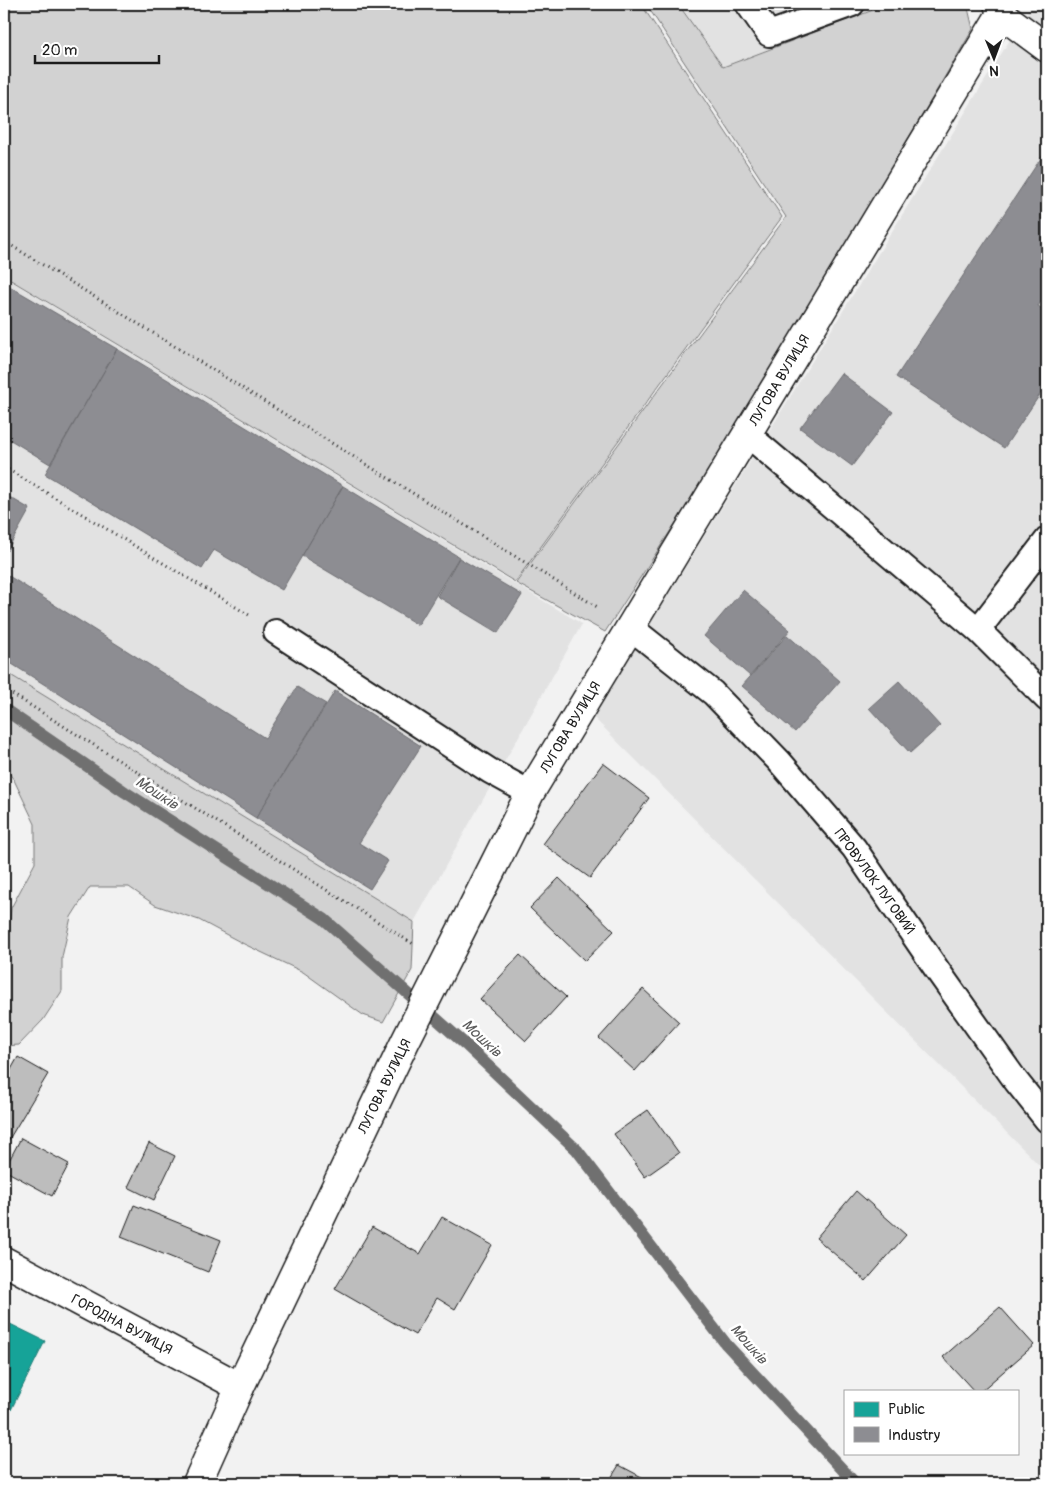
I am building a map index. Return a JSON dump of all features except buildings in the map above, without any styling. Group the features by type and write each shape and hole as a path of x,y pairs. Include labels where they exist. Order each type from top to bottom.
{"street":[{"path":"1000,9 1047,48"},
{"name":"ЛУГОВА ВУЛИЦЯ","path":"197,1483 240,1387 405,1042 530,793 747,434 1000,9"},
{"name":"ГОРОДНА ВУЛИЦЯ","path":"4,1260 240,1387"}],"lane":[{"path":"748,4 769,34 852,4"},
{"path":"747,434 978,630 1047,699"},
{"path":"978,630 1047,540"},
{"name":"ПРОВУЛОК ЛУГОВИЙ","path":"630,627 713,693 779,761 854,848 945,982 1016,1081 1047,1120"},
{"path":"276,632 490,771 530,793"}],"path":[{"path":"4,242 630,627"},
{"path":"4,467 276,632"},
{"path":"4,689 443,967"}],"shaded area":[{"path":"4,4 641,4 782,217 515,582 4,276"},
{"path":"646,4 678,4 723,67 889,4 967,4 973,29 737,428 605,632 516,583 786,217"},
{"path":"679,4 886,4 723,67"},
{"path":"1032,4 1044,4 1047,6 1047,1173 593,717"},
{"path":"4,277 582,624 414,922 4,671"},
{"path":"4,671 414,922 412,970 383,1022 363,1015 303,972 199,920 155,905 129,887 90,887 71,917 62,957 62,991 43,1020 19,1045 4,1046 4,956 7,948 11,908 35,863 35,824 14,780 4,766"}],"waterway":[{"name":"Мошків","path":"4,709 125,792 324,919 466,1045 577,1150 726,1344 855,1483"}]}
